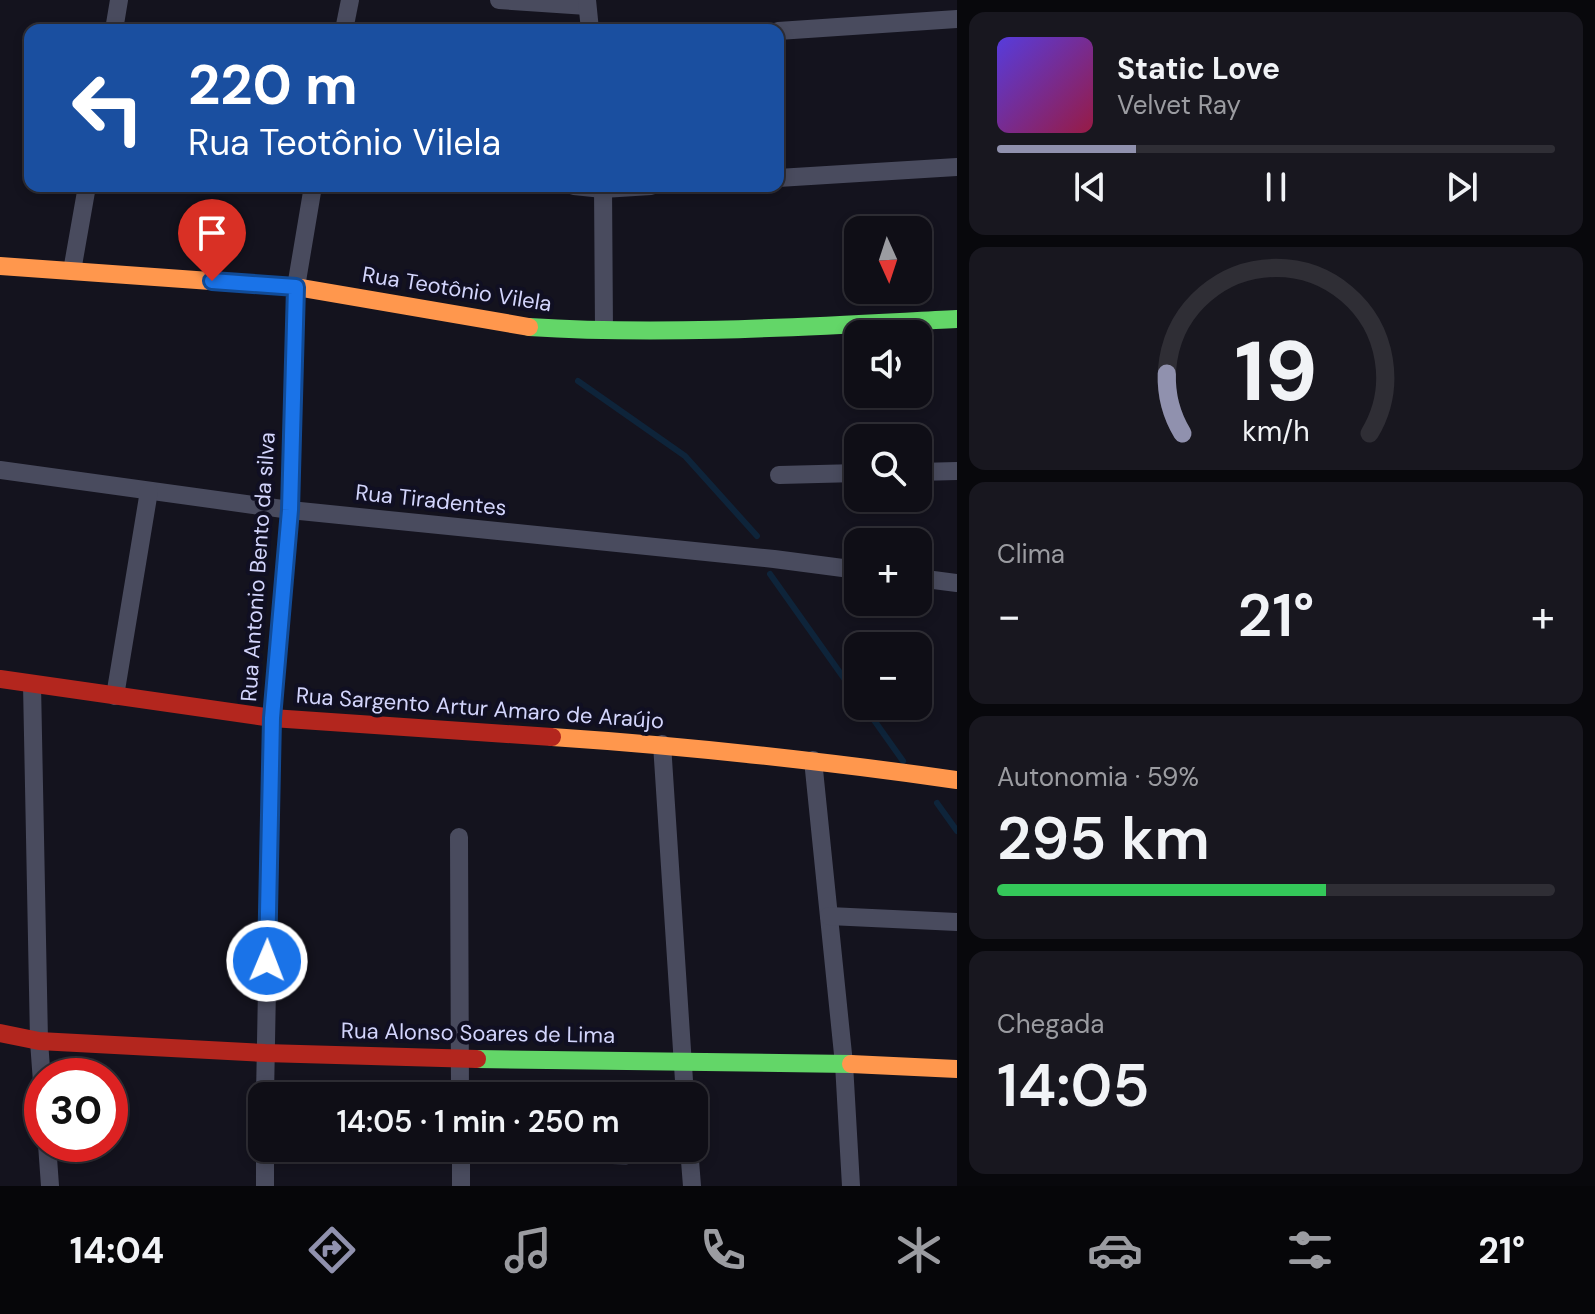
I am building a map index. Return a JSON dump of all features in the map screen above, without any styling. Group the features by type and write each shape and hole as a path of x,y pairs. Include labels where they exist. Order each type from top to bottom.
{"street":[{"path":"115,24 119,0"},
{"path":"345,24 350,0"},
{"path":"499,0 587,3 589,24"},
{"path":"784,31 957,19"},
{"path":"784,178 957,167"},
{"path":"72,271 86,192"},
{"name":"Rua Antonio Bento da silva","path":"265,1082 272,718 290,510 296,287 312,192"},
{"path":"603,192 604,330"},
{"name":"Rua Teotônio Vilela","path":"0,266 296,287 513,326 604,330 819,326 957,319"},
{"name":"Rua Tiradentes","path":"0,470 290,510 844,568"},
{"path":"932,472 957,471"},
{"path":"779,475 844,473"},
{"path":"115,696 149,491"},
{"path":"932,580 957,583"},
{"name":"Rua Sargento Artur Amaro de Araújo","path":"0,679 272,718 662,744 813,760 957,780"},
{"path":"32,684 40,1058"},
{"path":"662,744 684,1082"},
{"path":"813,760 844,1064 851,1186"},
{"path":"459,837 460,1082"},
{"path":"829,916 957,922"},
{"name":"Rua Alonso Soares de Lima","path":"0,1033 39,1041 265,1053 459,1059 682,1060 957,1069"},
{"path":"48,1162 50,1186"},
{"path":"265,1162 265,1186"},
{"path":"461,1162 461,1186"},
{"path":"690,1162 692,1186"}],"waterway":[{"path":"578,381 685,456 757,536"},
{"path":"770,574 844,678"},
{"path":"874,720 903,761"},
{"path":"937,803 957,831"}],"traffic: fast":[{"path":"529,327 689,330 957,319"},
{"path":"477,1059 851,1064"}],"traffic: slow":[{"path":"0,266 296,287 529,327"},
{"path":"552,737 755,755 957,780"},
{"path":"851,1064 957,1069"}],"traffic: jam":[{"path":"0,679 272,718 552,737"},
{"path":"0,1033 39,1041 265,1053 477,1059"}],"route":[{"path":"212,281 296,287 290,510 272,718 267,961"}]}
